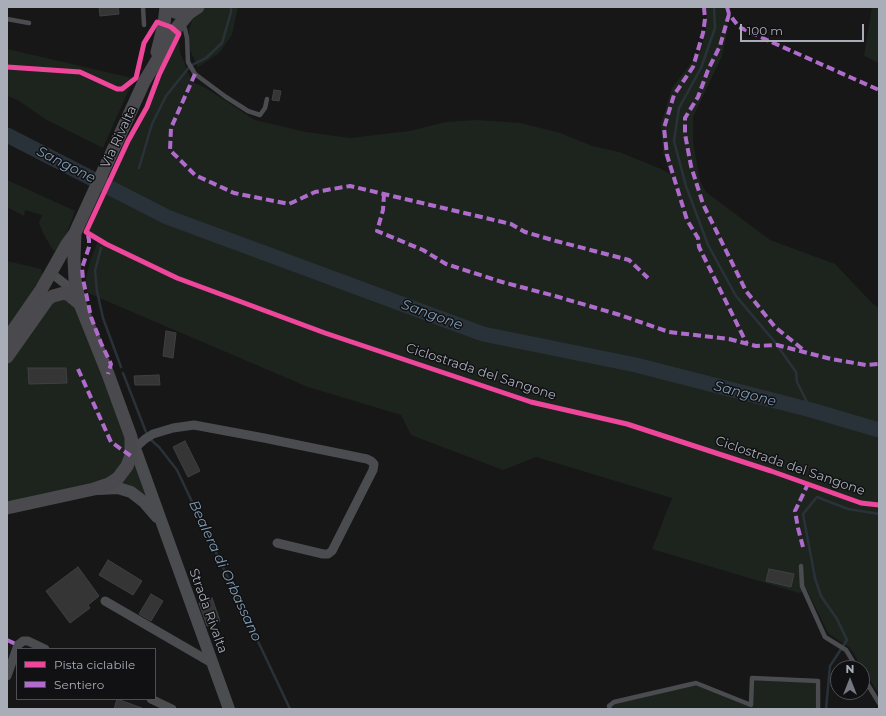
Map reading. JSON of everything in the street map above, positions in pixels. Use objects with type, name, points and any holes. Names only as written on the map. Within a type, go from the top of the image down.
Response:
[{"type":"main road","name":"Via Rivalta","points":[[153,64],[164,24],[166,7]]},
{"type":"main road","name":"Via Rivalta","points":[[169,7],[175,12],[182,14],[193,10]]},
{"type":"main road","name":"Via Rivalta","points":[[77,229],[153,64],[178,25],[193,10]]},
{"type":"main road","points":[[7,339],[41,290],[77,229]]},
{"type":"main road","points":[[7,508],[94,489],[109,484],[118,478],[127,466],[131,456],[133,442],[80,304],[75,280],[74,259],[77,229]]},
{"type":"main road","points":[[7,357],[48,299],[64,293],[80,304]]},
{"type":"street","points":[[51,273],[69,287],[80,304]]},
{"type":"street","points":[[133,442],[145,439],[153,434],[185,425],[194,425],[367,459],[374,464],[373,470],[332,551],[328,554],[323,554],[277,544]]},
{"type":"street","name":"Strada Rivalta","points":[[133,442],[230,709]]},
{"type":"street","name":"Strada Rivalta","points":[[94,489],[118,488],[131,492],[144,502],[162,522]]},
{"type":"street","points":[[105,601],[212,662]]},
{"type":"street","points":[[17,648],[23,641],[28,641],[43,648]]},
{"type":"street","points":[[7,676],[16,651]]},
{"type":"street","points":[[153,700],[172,709]]},
{"type":"lane","points":[[143,7],[144,24]]},
{"type":"lane","points":[[7,19],[29,23]]},
{"type":"lane","points":[[178,25],[185,29],[188,62],[195,74],[226,98],[248,112],[260,116],[265,108],[267,99]]},
{"type":"lane","points":[[801,566],[802,586],[825,637],[846,650],[852,660]]},
{"type":"lane","points":[[610,709],[609,706],[614,702],[696,683],[751,705],[752,678],[818,681],[818,709]]},
{"type":"lane","points":[[870,688],[879,702]]},
{"type":"shaded area","points":[[203,7],[238,7],[232,35],[219,53],[198,67],[189,48],[189,30],[193,17]]},
{"type":"shaded area","points":[[707,7],[725,7],[728,27],[722,56],[693,117],[693,142],[700,181],[706,192],[770,240],[835,264],[873,304],[879,308],[879,694],[870,680],[870,660],[858,660],[850,648],[828,633],[807,590],[799,593],[652,549],[672,498],[536,457],[503,470],[411,435],[401,415],[308,387],[87,292],[86,279],[90,261],[99,238],[88,231],[130,141],[148,108],[160,75],[179,40],[180,52],[192,82],[206,88],[255,120],[306,132],[350,138],[410,131],[446,122],[477,120],[520,123],[560,133],[592,146],[619,152],[670,174],[663,152],[661,124],[672,88],[701,50],[706,28]]},
{"type":"shaded area","points":[[872,7],[879,7],[879,63],[864,56]]},
{"type":"shaded area","points":[[7,49],[132,78],[131,85],[103,148],[45,119],[18,100],[7,96]]},
{"type":"shaded area","points":[[7,180],[75,211],[60,252],[53,250],[44,235],[39,223],[42,215],[25,210],[24,216],[7,207]]},
{"type":"shaded area","points":[[7,261],[41,269],[42,275],[37,289],[7,332]]},
{"type":"shaded area","points":[[63,299],[73,303],[127,437],[124,464],[107,480],[7,503],[7,366],[51,304],[55,301]]},
{"type":"shaded area","points":[[133,464],[136,464],[151,498],[146,498],[123,486],[121,481]]},
{"type":"shaded area","points":[[753,678],[815,681],[815,709],[618,709],[611,707],[614,702],[695,683],[751,706]]},
{"type":"building","points":[[99,7],[118,7],[119,14],[100,16]]},
{"type":"building","points":[[274,90],[281,91],[279,101],[272,100]]},
{"type":"building","points":[[166,331],[176,333],[173,358],[163,356]]},
{"type":"building","points":[[28,368],[66,368],[67,383],[29,384]]},
{"type":"building","points":[[159,375],[160,385],[135,385],[134,376]]},
{"type":"building","points":[[185,441],[200,471],[188,477],[173,447]]},
{"type":"building","points":[[108,560],[142,581],[133,595],[99,575]]},
{"type":"building","points":[[78,567],[99,596],[88,605],[90,608],[70,623],[46,591]]},
{"type":"building","points":[[769,569],[794,574],[791,587],[766,581]]},
{"type":"building","points":[[151,594],[163,601],[151,621],[139,614]]},
{"type":"building","points":[[212,598],[220,621],[207,626],[199,603]]},
{"type":"building","points":[[117,700],[142,708],[142,709],[114,709]]},
{"type":"waterway","name":"Bealera di Orbassano","points":[[139,168],[152,124],[166,96],[190,66],[206,58],[222,43],[231,12],[231,7]]},
{"type":"waterway","points":[[714,7],[715,28],[701,68],[679,108],[674,141],[686,186],[708,245],[736,296],[774,341],[796,372],[797,382],[811,410]]},
{"type":"waterway","name":"Sangone","points":[[7,135],[167,217],[483,334],[636,365],[811,410],[879,430]]},
{"type":"waterway","name":"Bealera di Orbassano","points":[[101,248],[95,271],[97,291],[103,318],[121,367]]},
{"type":"waterway","name":"Bealera di Orbassano","points":[[123,373],[146,432]]},
{"type":"waterway","name":"Bealera di Orbassano","points":[[150,439],[159,447],[177,470],[290,709]]},
{"type":"waterway","points":[[826,709],[830,666],[847,640],[837,619],[821,596],[815,578],[803,514],[817,497],[848,509],[879,514]]},
{"type":"marked path","points":[[704,7],[705,19],[703,33],[693,67],[674,95],[664,128],[667,155],[687,220],[698,238],[699,247],[747,344]]},
{"type":"marked path","points":[[727,7],[729,14],[739,27],[879,90]]},
{"type":"marked path","points":[[729,14],[720,46],[708,70],[698,97],[685,118],[685,134],[691,166],[703,204],[746,291],[775,327],[804,352]]},
{"type":"marked path","points":[[195,74],[171,128],[170,150],[195,175],[234,193],[289,204],[315,192],[350,186],[511,224],[525,232],[629,260],[648,278]]},
{"type":"marked path","points":[[384,194],[383,210],[377,231],[423,250],[446,264],[502,282],[620,315],[669,332],[729,339],[756,346],[777,345],[831,359],[866,365],[879,364]]},
{"type":"marked path","points":[[88,235],[89,247],[82,268],[83,279],[91,317],[111,364],[108,374]]},
{"type":"marked path","points":[[78,369],[111,442],[131,456]]},
{"type":"marked path","points":[[803,547],[795,511],[808,484]]},
{"type":"marked path","points":[[7,640],[18,645]]},
{"type":"cycle path","name":"Ciclostrada del Sangone","points":[[7,67],[80,72],[117,89],[122,89],[136,78],[144,43],[157,22],[171,27],[179,34],[159,75],[147,107],[128,141],[86,232],[106,244],[177,278],[325,333],[531,402],[627,424],[771,471],[861,503],[879,505]]}]
